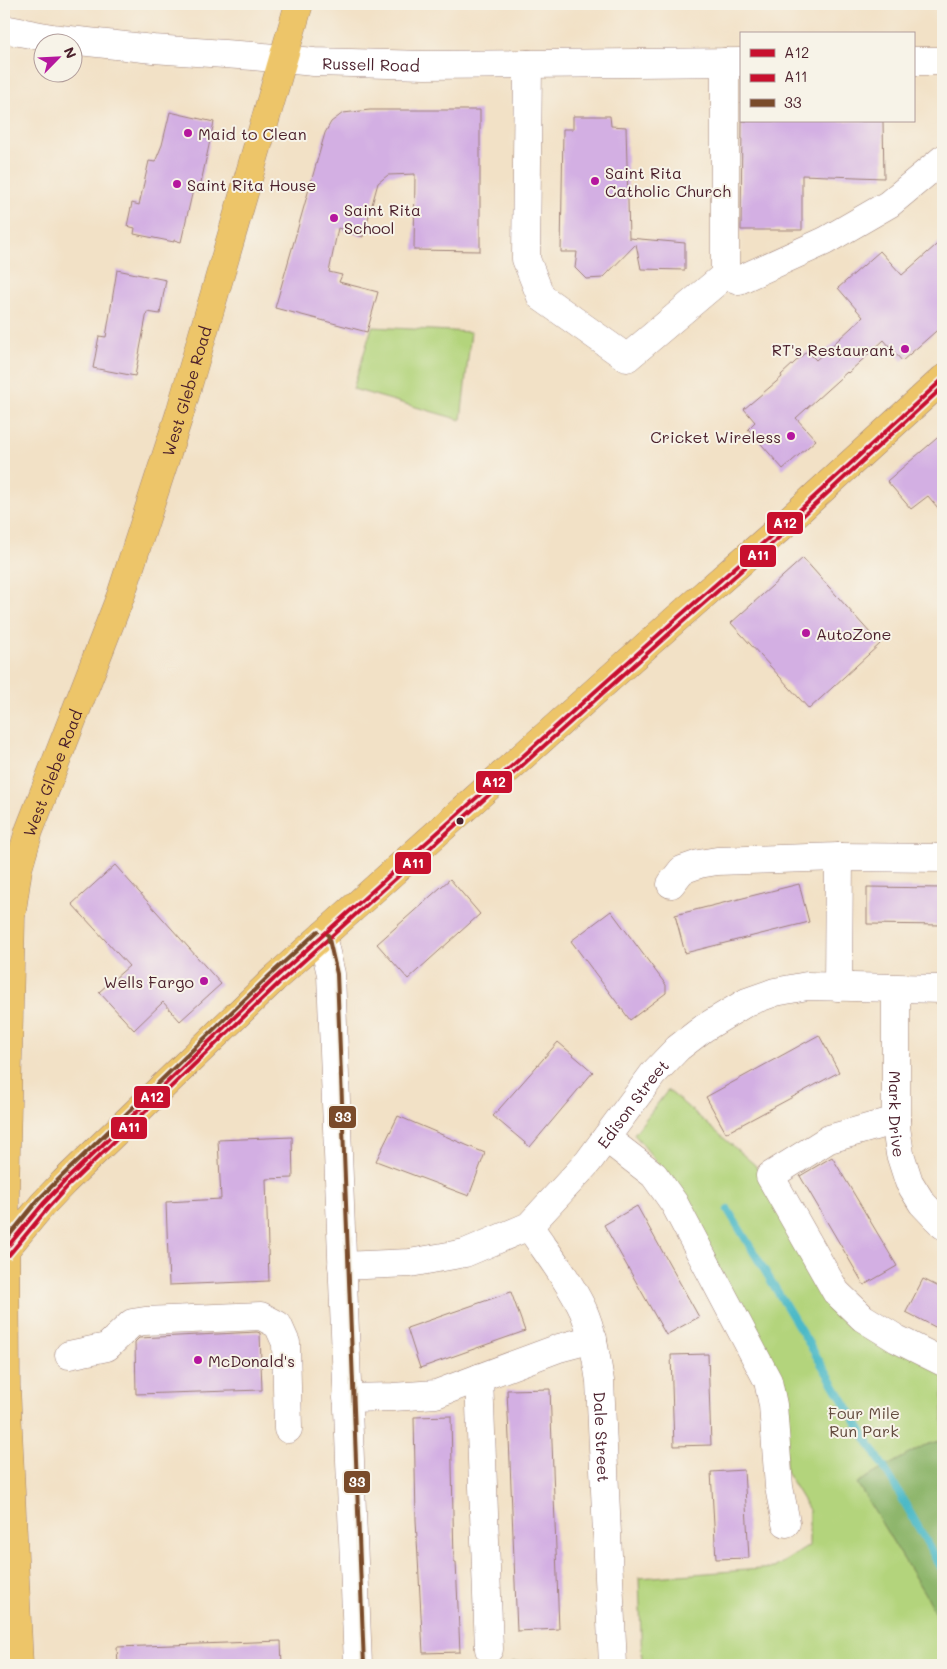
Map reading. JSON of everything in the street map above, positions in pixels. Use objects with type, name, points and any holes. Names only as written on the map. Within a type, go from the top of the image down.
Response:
[{"type":"main road","name":"West Glebe Road","points":[[19,1665],[6,1454],[4,1250],[11,918],[20,861],[29,831],[124,586],[179,416],[299,4]]},
{"type":"main road","points":[[4,1250],[64,1182],[274,979],[675,620],[780,529],[943,379]]},
{"type":"street","name":"Russell Road","points":[[4,29],[51,38],[153,49],[314,62],[407,64],[733,62]]},
{"type":"street","points":[[914,61],[943,61]]},
{"type":"street","points":[[528,64],[526,259],[541,297],[627,358],[725,275],[733,62]]},
{"type":"street","points":[[725,275],[739,280],[825,242],[889,204],[943,159]]},
{"type":"street","points":[[838,987],[840,858]]},
{"type":"street","points":[[671,884],[682,870],[717,861],[943,858]]},
{"type":"street","points":[[322,936],[331,974],[358,1665]]},
{"type":"street","name":"Edison Street","points":[[342,1266],[410,1263],[465,1253],[529,1226],[588,1162],[653,1074],[678,1048],[704,1028],[747,1002],[776,992],[807,986],[943,989]]},
{"type":"street","name":"Mark Drive","points":[[896,989],[896,1120],[900,1154],[909,1182],[922,1203],[943,1225]]},
{"type":"street","points":[[896,1120],[829,1139],[770,1176],[836,1292],[863,1318],[897,1339],[943,1362]]},
{"type":"street","points":[[606,1138],[654,1176],[674,1204],[768,1381],[773,1405],[779,1487],[786,1523]]},
{"type":"street","name":"Dale Street","points":[[529,1226],[566,1281],[582,1310],[593,1339],[600,1381],[613,1665]]},
{"type":"street","points":[[69,1354],[107,1347],[132,1324],[145,1321],[261,1316],[278,1325],[286,1343],[288,1429]]},
{"type":"street","points":[[347,1398],[436,1394],[559,1348],[593,1339]]},
{"type":"street","points":[[479,1378],[489,1649]]},
{"type":"green space","points":[[372,327],[471,332],[461,420],[353,389]]},
{"type":"green space","name":"Four Mile Run Park","points":[[668,1090],[755,1165],[830,1299],[943,1369],[943,1665],[642,1665],[639,1578],[774,1568],[809,1546],[809,1510],[786,1472],[785,1402],[669,1177],[634,1134]]},
{"type":"green space","points":[[943,1440],[943,1629],[925,1594],[857,1483],[923,1446]]},
{"type":"green space","points":[[589,1657],[590,1665],[512,1665],[512,1662]]},
{"type":"building","name":"Saint Rita School","points":[[370,110],[480,110],[480,251],[414,250],[415,174],[388,175],[378,183],[363,237],[338,228],[329,272],[342,275],[339,282],[378,292],[367,332],[275,308],[325,133],[331,122],[343,113]]},
{"type":"building","points":[[170,112],[214,122],[199,192],[193,190],[181,242],[134,234],[135,228],[127,226],[132,203],[139,205],[149,161],[155,162],[162,145]]},
{"type":"building","name":"Saint Rita Catholic Church","points":[[573,116],[610,116],[611,126],[626,127],[629,238],[685,243],[685,270],[641,269],[636,244],[603,278],[586,279],[575,268],[577,252],[561,252],[563,129],[573,129]]},
{"type":"building","points":[[742,122],[883,122],[884,178],[802,175],[802,230],[741,230]]},
{"type":"building","points":[[943,239],[943,325],[902,361],[884,340],[847,372],[796,418],[816,440],[783,469],[748,429],[755,422],[744,409],[782,377],[781,375],[807,351],[816,360],[863,317],[838,288],[880,251],[902,275]]},
{"type":"building","points":[[117,270],[166,280],[160,314],[147,312],[135,376],[93,368],[99,336],[106,337]]},
{"type":"building","points":[[943,433],[943,514],[928,496],[911,509],[887,481]]},
{"type":"building","name":"AutoZone","points":[[803,558],[880,644],[809,709],[731,623]]},
{"type":"building","points":[[115,865],[221,984],[180,1021],[163,1002],[134,1030],[99,992],[129,966],[72,904]]},
{"type":"building","points":[[450,879],[480,914],[408,979],[377,944]]},
{"type":"building","points":[[799,884],[809,922],[685,953],[675,915]]},
{"type":"building","points":[[867,887],[943,888],[943,925],[867,924]]},
{"type":"building","points":[[611,911],[666,985],[666,993],[630,1020],[571,941]]},
{"type":"building","points":[[819,1035],[839,1072],[726,1133],[706,1097]]},
{"type":"building","points":[[558,1042],[593,1072],[530,1147],[493,1116]]},
{"type":"building","points":[[398,1116],[485,1153],[469,1196],[376,1161]]},
{"type":"building","points":[[292,1137],[293,1178],[266,1179],[269,1281],[169,1285],[166,1202],[221,1199],[218,1140]]},
{"type":"building","points":[[832,1157],[897,1266],[864,1285],[800,1176]]},
{"type":"building","points":[[637,1206],[699,1317],[666,1335],[604,1225]]},
{"type":"building","points":[[923,1279],[943,1289],[943,1331],[906,1312]]},
{"type":"building","points":[[511,1292],[525,1331],[420,1368],[407,1328]]},
{"type":"building","name":"McDonald's","points":[[260,1333],[262,1390],[136,1394],[135,1342],[139,1338]]},
{"type":"building","points":[[708,1354],[711,1445],[674,1446],[671,1355]]},
{"type":"building","points":[[550,1389],[559,1629],[517,1631],[507,1390]]},
{"type":"building","points":[[451,1416],[454,1562],[456,1562],[460,1652],[423,1653],[416,1520],[414,1417]]},
{"type":"building","points":[[744,1470],[749,1558],[716,1559],[711,1472]]},
{"type":"building","points":[[281,1641],[282,1665],[118,1665],[117,1647]]},
{"type":"waterway","points":[[728,1210],[894,1484],[943,1571]]},
{"type":"transit line","name":"A12","points":[[4,1251],[64,1182],[274,979],[779,529],[943,379]]},
{"type":"transit line","name":"A11","points":[[9,1255],[68,1186],[278,984],[783,534],[943,387]]},
{"type":"transit line","name":"33","points":[[4,1242],[38,1200],[60,1178],[318,931]]},
{"type":"transit line","name":"33","points":[[328,935],[337,974],[364,1665]]},
{"type":"place","name":"Maid to Clean","points":[[188,133]]},
{"type":"place","name":"Saint Rita Catholic Church","points":[[595,181]]},
{"type":"place","name":"Saint Rita House","points":[[177,184]]},
{"type":"place","name":"Saint Rita School","points":[[334,218]]},
{"type":"place","name":"RT's Restaurant","points":[[905,349]]},
{"type":"place","name":"Cricket Wireless","points":[[791,436]]},
{"type":"place","name":"AutoZone","points":[[806,633]]},
{"type":"place","name":"Wells Fargo","points":[[204,981]]},
{"type":"place","name":"McDonald's","points":[[198,1360]]}]
